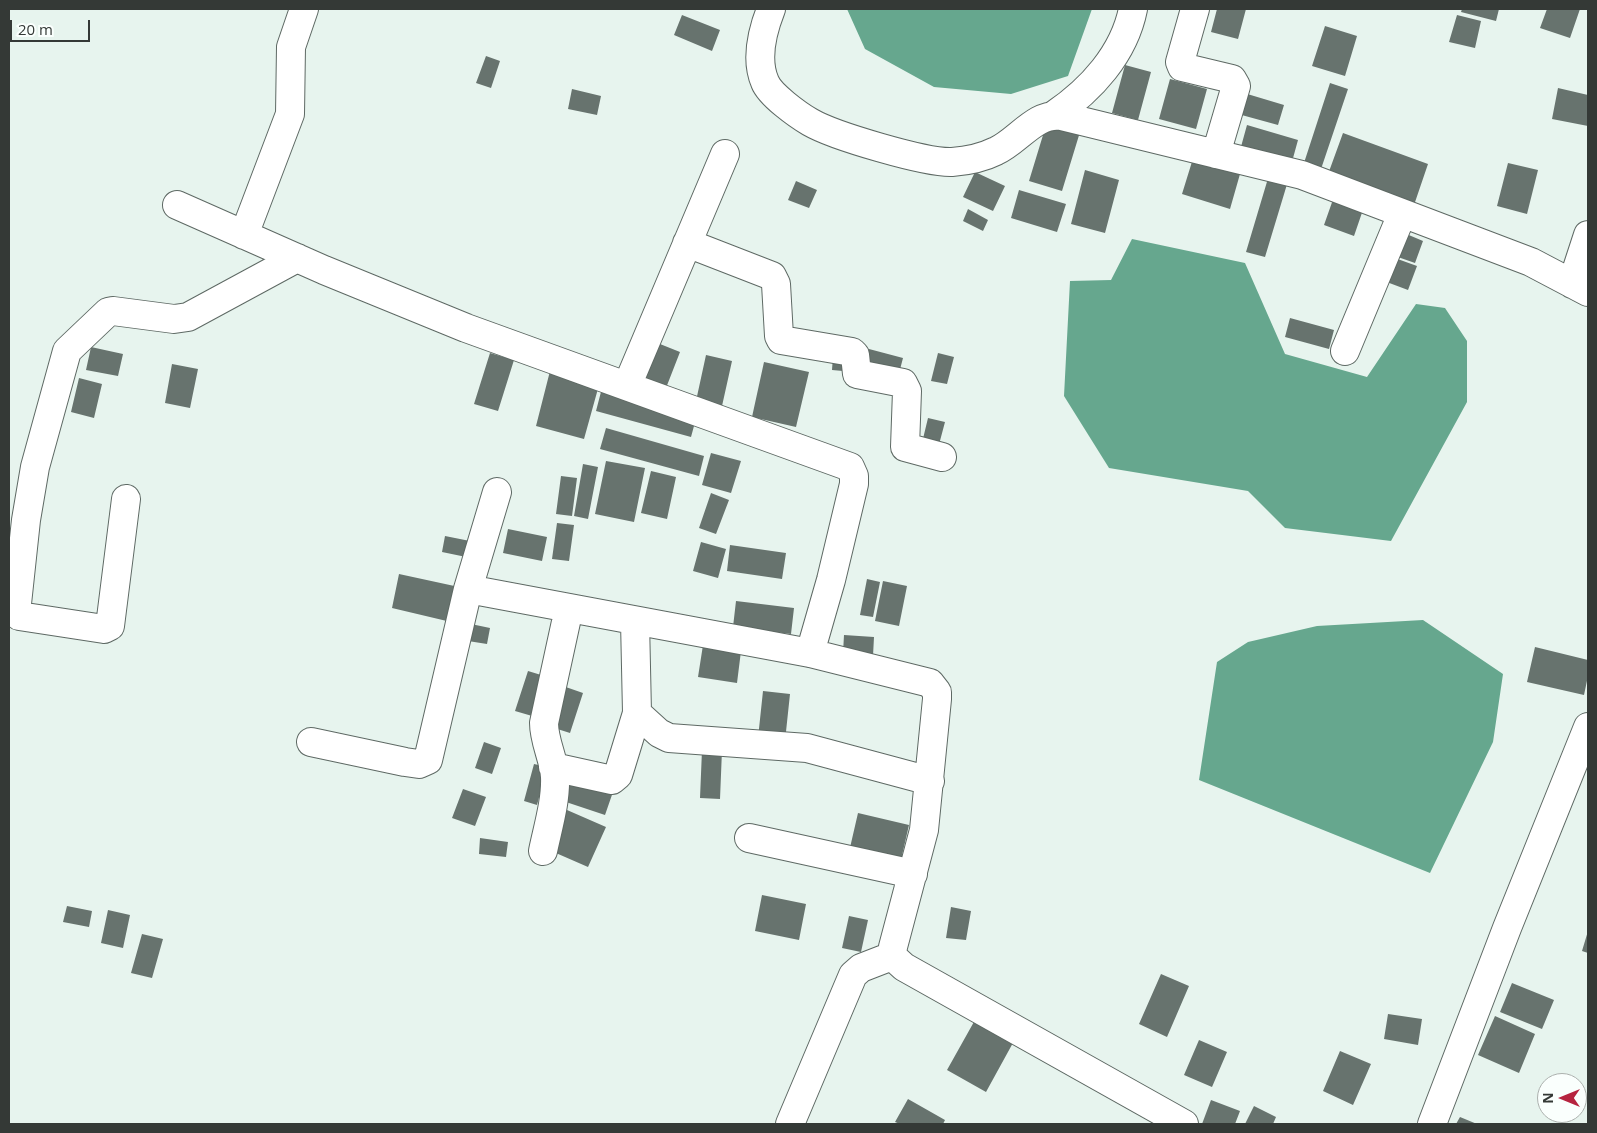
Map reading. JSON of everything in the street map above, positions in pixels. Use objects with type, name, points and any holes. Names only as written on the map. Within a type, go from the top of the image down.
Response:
[{"type":"street","points":[[244,235],[290,114],[291,47],[304,9]]},
{"type":"street","points":[[767,10],[762,36],[760,65],[766,85],[782,102],[810,122],[858,140],[940,162],[954,162],[997,151],[1038,121],[1054,115],[1078,99],[1098,77],[1122,41],[1134,9]]},
{"type":"street","points":[[1196,9],[1180,62],[1182,66],[1232,79],[1236,86],[1216,154]]},
{"type":"street","points":[[1054,115],[1302,175],[1531,262],[1580,288],[1588,235]]},
{"type":"street","points":[[627,386],[725,154]]},
{"type":"street","points":[[177,205],[297,258],[493,339],[847,465],[852,470],[854,484],[831,580],[810,653]]},
{"type":"street","points":[[1345,351],[1402,214]]},
{"type":"street","points":[[688,243],[772,276],[776,284],[779,336],[781,340],[852,352],[855,355],[857,374],[902,384],[907,391],[905,447],[942,456]]},
{"type":"street","points":[[126,499],[110,626],[104,629],[19,616],[16,612],[18,517],[64,360],[73,345],[108,312],[119,311],[174,319],[188,316],[297,258]]},
{"type":"street","points":[[311,742],[405,762],[419,764],[428,760],[468,589],[497,492]]},
{"type":"street","points":[[468,589],[810,653],[930,683],[934,686],[938,699],[924,830],[892,956]]},
{"type":"street","points":[[543,851],[555,793],[553,767],[544,723],[569,608]]},
{"type":"street","points":[[553,767],[612,780],[616,778],[636,713],[635,621]]},
{"type":"street","points":[[636,713],[659,733],[669,738],[807,748],[930,781]]},
{"type":"street","points":[[1432,1124],[1507,928],[1583,754],[1588,727]]},
{"type":"street","points":[[749,838],[913,874]]},
{"type":"street","points":[[790,1124],[852,974],[861,968],[892,956]]},
{"type":"street","points":[[892,956],[904,967],[1184,1124]]},
{"type":"shaded area","points":[[847,9],[1092,9],[1068,76],[1011,94],[934,87],[865,49]]},
{"type":"shaded area","points":[[1132,239],[1245,263],[1285,354],[1367,377],[1416,304],[1445,308],[1467,341],[1467,402],[1391,541],[1285,528],[1248,491],[1109,468],[1064,396],[1070,281],[1111,280]]},
{"type":"shaded area","points":[[1423,620],[1503,674],[1493,742],[1430,873],[1199,780],[1217,662],[1248,642],[1317,626]]},
{"type":"building","points":[[1217,9],[1246,9],[1238,39],[1211,32]]},
{"type":"building","points":[[1462,9],[1499,9],[1496,21],[1461,12]]},
{"type":"building","points":[[1547,9],[1580,9],[1570,38],[1540,28]]},
{"type":"building","points":[[682,15],[720,30],[712,51],[674,35]]},
{"type":"building","points":[[1457,15],[1481,21],[1475,48],[1449,42]]},
{"type":"building","points":[[1325,26],[1357,36],[1345,76],[1312,66]]},
{"type":"building","points":[[486,56],[500,61],[491,88],[476,83]]},
{"type":"building","points":[[1125,65],[1151,72],[1138,120],[1112,113]]},
{"type":"building","points":[[1170,79],[1207,89],[1196,129],[1159,119]]},
{"type":"building","points":[[1330,83],[1348,89],[1320,172],[1303,166]]},
{"type":"building","points":[[1558,88],[1588,95],[1588,126],[1552,119]]},
{"type":"building","points":[[572,89],[601,96],[597,115],[568,109]]},
{"type":"building","points":[[1244,93],[1284,105],[1278,125],[1238,114]]},
{"type":"building","points":[[1047,122],[1080,132],[1062,191],[1029,181]]},
{"type":"building","points":[[1247,125],[1298,140],[1290,169],[1239,154]]},
{"type":"building","points":[[1343,133],[1428,164],[1413,208],[1327,177]]},
{"type":"building","points":[[1195,152],[1242,167],[1230,209],[1182,194]]},
{"type":"building","points":[[1508,163],[1538,170],[1527,214],[1497,206]]},
{"type":"building","points":[[1085,170],[1119,180],[1105,233],[1071,224]]},
{"type":"building","points":[[975,172],[1005,186],[993,211],[963,197]]},
{"type":"building","points":[[1269,175],[1288,181],[1265,257],[1246,252]]},
{"type":"building","points":[[796,181],[817,190],[809,208],[788,200]]},
{"type":"building","points":[[1019,190],[1066,204],[1057,232],[1011,218]]},
{"type":"building","points":[[1336,191],[1366,201],[1354,236],[1324,225]]},
{"type":"building","points":[[968,209],[988,220],[983,231],[963,221]]},
{"type":"building","points":[[1404,233],[1423,241],[1415,263],[1395,256]]},
{"type":"building","points":[[1392,257],[1417,266],[1408,290],[1384,281]]},
{"type":"building","points":[[1290,318],[1334,330],[1329,349],[1285,337]]},
{"type":"building","points":[[655,342],[680,352],[666,388],[641,378]]},
{"type":"building","points":[[91,347],[123,354],[118,376],[86,370]]},
{"type":"building","points":[[869,349],[903,358],[897,381],[863,372]]},
{"type":"building","points":[[490,353],[514,360],[498,411],[474,404]]},
{"type":"building","points":[[938,353],[954,357],[947,384],[931,381]]},
{"type":"building","points":[[706,355],[732,361],[722,406],[696,401]]},
{"type":"building","points":[[833,356],[854,372],[832,370]]},
{"type":"building","points":[[764,362],[809,372],[796,427],[752,417]]},
{"type":"building","points":[[172,364],[198,369],[190,408],[165,403]]},
{"type":"building","points":[[550,371],[599,385],[584,439],[536,426]]},
{"type":"building","points":[[79,378],[102,384],[94,418],[71,412]]},
{"type":"building","points":[[602,388],[697,415],[691,437],[596,411]]},
{"type":"building","points":[[928,418],[945,422],[937,452],[921,447]]},
{"type":"building","points":[[606,428],[704,456],[699,476],[600,449]]},
{"type":"building","points":[[711,453],[741,461],[731,493],[702,485]]},
{"type":"building","points":[[606,461],[645,468],[634,522],[595,514]]},
{"type":"building","points":[[583,464],[598,467],[588,519],[574,516]]},
{"type":"building","points":[[651,471],[676,477],[667,519],[641,513]]},
{"type":"building","points":[[561,476],[577,478],[572,516],[556,514]]},
{"type":"building","points":[[711,493],[729,500],[716,534],[699,528]]},
{"type":"building","points":[[557,523],[574,525],[569,561],[552,559]]},
{"type":"building","points":[[508,529],[547,537],[542,561],[503,553]]},
{"type":"building","points":[[445,536],[475,542],[471,558],[442,552]]},
{"type":"building","points":[[701,542],[726,549],[718,578],[693,571]]},
{"type":"building","points":[[730,545],[786,553],[782,579],[727,571]]},
{"type":"building","points":[[399,574],[459,587],[451,622],[392,608]]},
{"type":"building","points":[[867,579],[880,582],[873,617],[860,615]]},
{"type":"building","points":[[883,581],[907,586],[899,626],[875,621]]},
{"type":"building","points":[[736,601],[794,608],[791,634],[733,627]]},
{"type":"building","points":[[471,624],[490,628],[487,644],[468,641]]},
{"type":"building","points":[[844,635],[874,637],[873,656],[843,653]]},
{"type":"building","points":[[703,645],[741,651],[737,683],[698,677]]},
{"type":"building","points":[[1535,647],[1588,660],[1588,676],[1584,695],[1527,682]]},
{"type":"building","points":[[528,671],[551,678],[539,718],[515,711]]},
{"type":"building","points":[[560,685],[583,693],[570,733],[548,726]]},
{"type":"building","points":[[763,691],[790,694],[785,741],[758,738]]},
{"type":"building","points":[[484,742],[501,748],[492,774],[475,768]]},
{"type":"building","points":[[702,750],[722,750],[720,799],[700,798]]},
{"type":"building","points":[[534,764],[547,767],[537,805],[524,801]]},
{"type":"building","points":[[570,773],[614,789],[605,815],[560,800]]},
{"type":"building","points":[[463,789],[486,797],[475,826],[452,818]]},
{"type":"building","points":[[567,810],[606,827],[588,867],[549,850]]},
{"type":"building","points":[[858,813],[909,825],[900,864],[849,852]]},
{"type":"building","points":[[480,838],[508,842],[506,857],[479,854]]},
{"type":"building","points":[[762,895],[806,904],[799,940],[755,931]]},
{"type":"building","points":[[67,906],[92,911],[89,927],[63,922]]},
{"type":"building","points":[[951,907],[971,911],[966,940],[946,938]]},
{"type":"building","points":[[108,910],[130,915],[123,948],[101,943]]},
{"type":"building","points":[[849,916],[868,920],[861,952],[842,948]]},
{"type":"building","points":[[1588,931],[1588,953],[1582,951]]},
{"type":"building","points":[[142,934],[163,939],[152,978],[131,973]]},
{"type":"building","points":[[1161,974],[1189,986],[1167,1037],[1139,1024]]},
{"type":"building","points":[[1512,983],[1554,1000],[1542,1029],[1500,1012]]},
{"type":"building","points":[[1388,1014],[1422,1019],[1418,1045],[1384,1039]]},
{"type":"building","points":[[1495,1016],[1535,1034],[1519,1073],[1478,1055]]},
{"type":"building","points":[[975,1020],[1014,1041],[986,1092],[947,1070]]},
{"type":"building","points":[[1199,1040],[1227,1052],[1212,1087],[1184,1075]]},
{"type":"building","points":[[1340,1051],[1371,1064],[1353,1105],[1323,1091]]},
{"type":"building","points":[[908,1099],[945,1120],[943,1124],[900,1124],[895,1122]]},
{"type":"building","points":[[1211,1100],[1240,1111],[1235,1124],[1202,1124]]},
{"type":"building","points":[[1254,1106],[1276,1117],[1273,1124],[1245,1124]]},
{"type":"building","points":[[1460,1117],[1477,1124],[1456,1124]]}]
